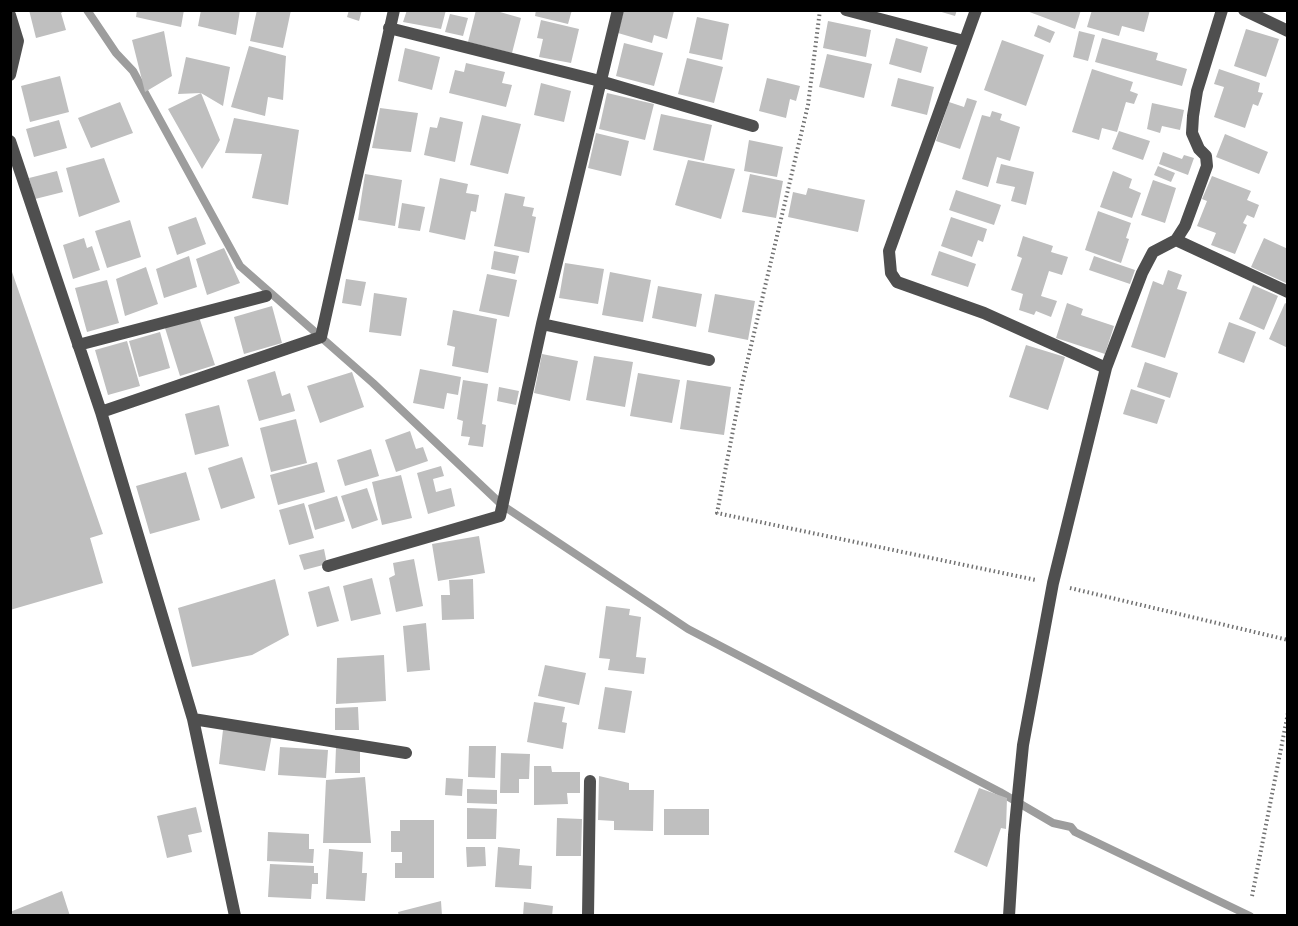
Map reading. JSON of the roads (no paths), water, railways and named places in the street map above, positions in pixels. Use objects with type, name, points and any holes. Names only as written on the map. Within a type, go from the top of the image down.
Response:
[{"type":"street","points":[[100,412],[321,337],[394,10]]},
{"type":"street","points":[[328,567],[500,516],[542,324],[618,10]]},
{"type":"street","points":[[846,10],[964,41]]},
{"type":"street","points":[[976,10],[889,251],[891,273],[897,282],[984,313],[1106,368]]},
{"type":"street","points":[[1009,915],[1023,745],[1053,584],[1106,368],[1142,273],[1153,252],[1176,240],[1185,226],[1207,166],[1206,156],[1199,149],[1192,134],[1193,116],[1197,92],[1222,10]]},
{"type":"street","points":[[1244,10],[1287,31]]},
{"type":"street","points":[[10,15],[18,41],[10,75]]},
{"type":"street","points":[[389,28],[600,81],[753,126]]},
{"type":"street","points":[[10,141],[100,412],[193,719],[235,915]]},
{"type":"street","points":[[1176,240],[1287,292]]},
{"type":"street","points":[[78,345],[267,296]]},
{"type":"street","points":[[542,324],[709,360]]},
{"type":"street","points":[[193,719],[406,753]]},
{"type":"street","points":[[588,915],[590,781]]},
{"type":"waterway","points":[[87,10],[116,53],[133,71],[240,266],[373,383],[502,505],[688,629],[1000,792],[1053,823],[1071,827],[1075,832],[1250,916]]}]
